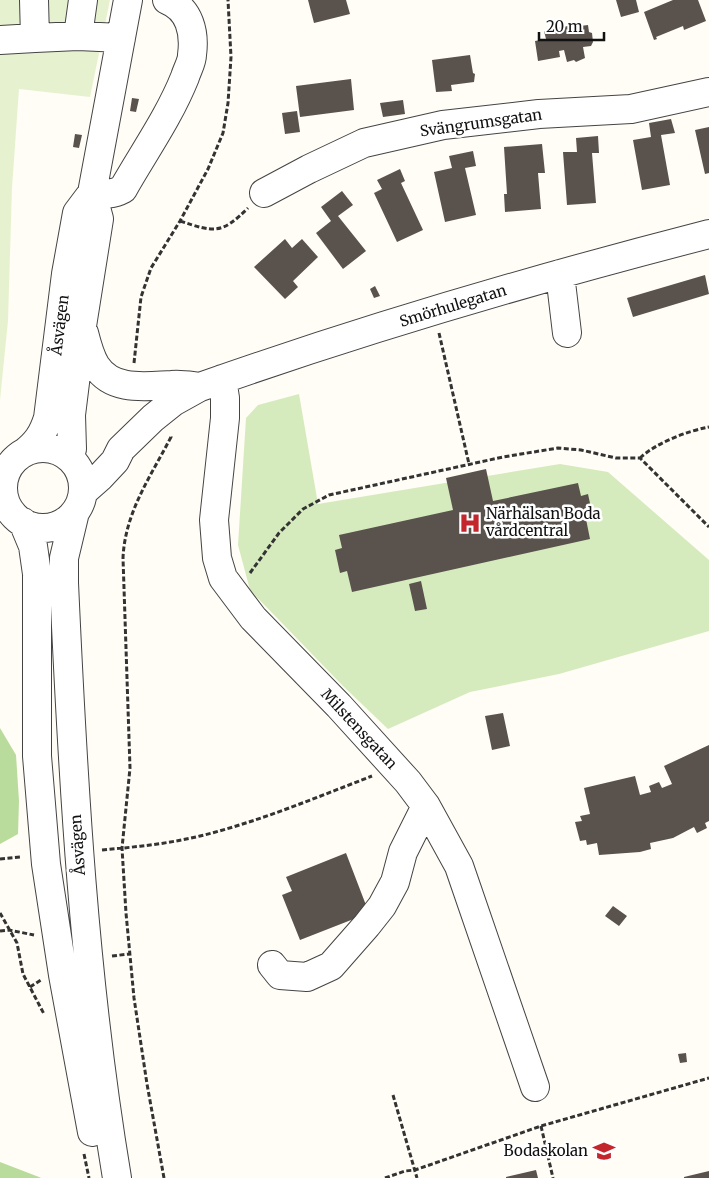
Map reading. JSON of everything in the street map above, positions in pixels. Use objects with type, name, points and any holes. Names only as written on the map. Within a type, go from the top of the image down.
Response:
[{"type":"street","points":[[34,0],[35,38]]},
{"type":"street","points":[[78,36],[84,0]]},
{"type":"street","name":"Åsvägen","points":[[70,458],[72,448],[71,415],[82,326],[99,219],[92,193],[128,0]]},
{"type":"street","points":[[92,193],[108,194],[123,189],[167,115],[181,86],[192,56],[190,22],[184,10],[167,0]]},
{"type":"street","points":[[0,40],[78,36],[121,38]]},
{"type":"street","name":"Svängrumsgatan","points":[[264,193],[364,143],[443,125],[539,114],[631,109],[709,92]]},
{"type":"street","name":"Åsvägen","points":[[11,465],[35,445],[43,433],[48,418],[66,274],[77,213],[92,193]]},
{"type":"street","name":"Smörhulegatan","points":[[79,502],[115,461],[120,449],[153,418],[173,402],[211,383],[404,320],[560,274],[709,234]]},
{"type":"street","points":[[560,274],[567,333]]},
{"type":"street","name":"Smörhulegatan","points":[[82,326],[88,350],[95,366],[111,381],[134,387],[211,383]]},
{"type":"street","name":"Milstensgatan","points":[[211,383],[225,398],[225,418],[214,520],[217,558],[223,578],[253,618],[339,706],[408,782],[426,806],[459,866],[535,1088]]},
{"type":"street","points":[[11,513],[36,527],[54,526],[66,520],[79,502],[80,472],[70,458],[50,448],[36,448],[11,465],[5,479],[4,491],[11,513],[33,546],[37,574],[37,756],[46,864],[67,1000],[101,1178]]},
{"type":"street","points":[[70,458],[120,449]]},
{"type":"street","name":"Åsvägen","points":[[79,502],[64,558],[64,583],[79,863],[92,992],[117,1178]]},
{"type":"street","points":[[272,965],[280,975],[307,977],[331,966],[367,925],[391,890],[403,852],[426,806]]},
{"type":"path","points":[[134,387],[136,334],[141,297],[151,268],[180,221],[208,169],[223,133],[228,103],[231,57],[228,0]]},
{"type":"path","points":[[180,221],[204,229],[220,229],[237,219],[264,193]]},
{"type":"path","points":[[439,330],[469,464]]},
{"type":"path","points":[[153,418],[171,437],[130,517],[124,540],[130,768],[122,848],[129,954],[144,1065],[164,1178]]},
{"type":"path","points":[[233,593],[256,566],[279,533],[304,509],[328,495],[469,464],[558,448],[580,450],[616,458],[640,458],[650,449],[709,427]]},
{"type":"path","points":[[640,458],[709,527]]},
{"type":"path","points":[[97,850],[155,845],[238,826],[380,773],[391,764]]},
{"type":"path","points":[[0,859],[26,856]]},
{"type":"path","points":[[0,932],[9,930],[39,936]]},
{"type":"path","points":[[104,957],[129,954]]},
{"type":"path","points":[[30,987],[41,980]]},
{"type":"path","points":[[385,1178],[405,1171],[415,1170],[542,1126],[709,1078]]},
{"type":"path","points":[[392,1095],[417,1178]]},
{"type":"path","points":[[542,1126],[553,1178]]},
{"type":"green space","points":[[0,0],[110,0],[90,97],[19,89],[12,188],[8,321],[0,400]]},
{"type":"green space","points":[[299,394],[318,504],[560,464],[608,472],[709,560],[709,631],[559,674],[470,692],[388,729],[343,686],[250,590],[238,545],[246,418],[258,405]]},
{"type":"green space","points":[[0,728],[16,755],[19,801],[18,834],[0,844]]},
{"type":"green space","points":[[0,1162],[39,1177],[41,1178],[0,1178]]},
{"type":"building","points":[[308,0],[346,0],[350,14],[314,23]]},
{"type":"building","points":[[616,0],[636,0],[639,12],[621,17]]},
{"type":"building","points":[[673,0],[698,0],[706,21],[684,30],[683,26],[656,37],[657,39],[654,40],[644,12]]},
{"type":"building","points":[[577,23],[580,26],[588,25],[589,32],[592,33],[593,42],[591,46],[583,47],[585,58],[576,62],[574,60],[567,62],[564,50],[559,51],[560,57],[538,61],[535,41],[546,39],[544,31]]},
{"type":"building","points":[[470,55],[473,73],[475,74],[474,82],[451,85],[452,91],[436,92],[432,60]]},
{"type":"building","points":[[351,79],[354,110],[300,117],[296,86]]},
{"type":"building","points":[[132,98],[139,99],[136,112],[130,111]]},
{"type":"building","points":[[403,100],[405,114],[383,117],[380,103]]},
{"type":"building","points":[[297,111],[300,132],[285,134],[282,113]]},
{"type":"building","points":[[671,119],[675,133],[661,135],[670,185],[642,190],[633,140],[651,137],[649,123]]},
{"type":"building","points":[[709,127],[709,173],[705,174],[695,130]]},
{"type":"building","points":[[75,134],[82,135],[79,148],[73,147]]},
{"type":"building","points":[[598,136],[599,153],[592,153],[596,203],[567,205],[563,152],[577,152],[576,138]]},
{"type":"building","points":[[542,144],[545,173],[538,173],[541,209],[505,212],[504,194],[507,194],[504,147]]},
{"type":"building","points":[[473,151],[476,166],[465,168],[476,215],[445,222],[434,172],[452,168],[449,156]]},
{"type":"building","points":[[400,169],[405,181],[401,183],[423,230],[397,242],[374,193],[382,189],[377,180]]},
{"type":"building","points":[[342,191],[353,205],[338,216],[366,251],[343,269],[316,233],[331,221],[321,207]]},
{"type":"building","points":[[285,239],[292,248],[302,239],[318,257],[293,281],[298,287],[285,299],[254,267]]},
{"type":"building","points":[[705,275],[709,294],[633,317],[627,298]]},
{"type":"building","points":[[375,286],[380,296],[374,298],[370,289]]},
{"type":"building","points":[[486,469],[493,501],[578,483],[581,496],[588,494],[593,517],[586,519],[590,539],[352,592],[347,571],[340,573],[335,550],[342,548],[339,535],[453,510],[446,478]]},
{"type":"building","points":[[421,581],[427,609],[415,611],[409,584]]},
{"type":"building","points":[[503,713],[510,746],[492,750],[485,716]]},
{"type":"building","points":[[709,745],[709,821],[705,823],[707,828],[697,833],[694,827],[673,838],[650,843],[651,849],[640,852],[599,855],[597,843],[587,845],[586,840],[580,841],[575,822],[582,821],[580,816],[590,814],[584,788],[635,776],[640,795],[651,792],[649,786],[659,782],[662,788],[672,784],[664,766]]},
{"type":"building","points":[[346,853],[369,913],[300,940],[282,895],[292,891],[286,877]]},
{"type":"building","points":[[613,906],[627,916],[619,926],[605,916]]},
{"type":"building","points":[[686,1053],[687,1062],[680,1063],[678,1054]]},
{"type":"building","points":[[536,1170],[538,1178],[506,1178],[506,1177]]},
{"type":"building","points":[[709,1171],[709,1178],[684,1178],[684,1177]]},
{"type":"place","name":"Närhälsan Boda vårdcentral","points":[[470,523]]},
{"type":"place","name":"Bodaskolan","points":[[604,1151]]}]
